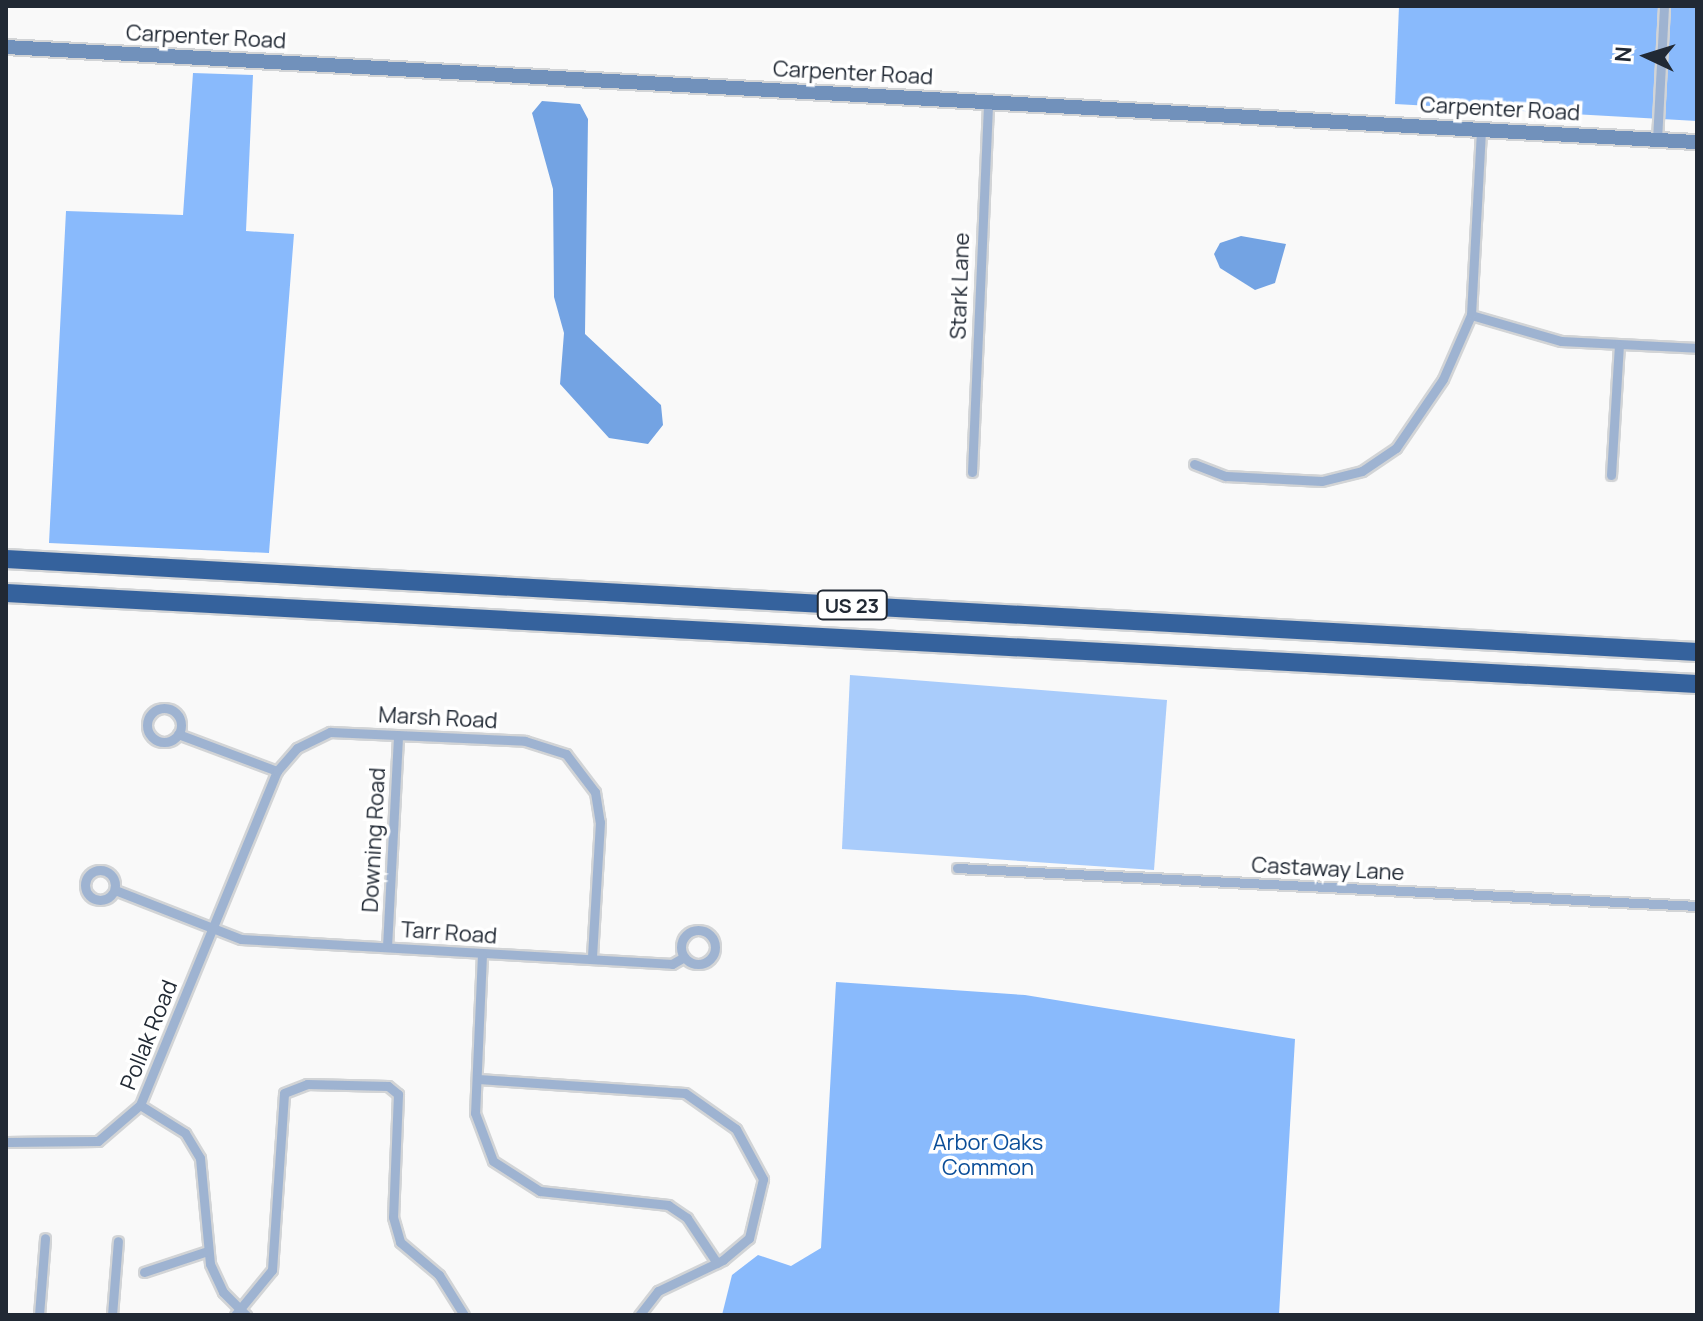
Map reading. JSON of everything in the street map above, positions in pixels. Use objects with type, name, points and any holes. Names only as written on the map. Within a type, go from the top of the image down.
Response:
[{"type":"highway","name":"US 23","points":[[6,559],[1697,652]]},
{"type":"highway","name":"US 23","points":[[6,593],[1697,684]]},
{"type":"main road","name":"Carpenter Road","points":[[6,47],[1697,142]]},
{"type":"street","points":[[1657,140],[1664,6]]},
{"type":"street","name":"Stark Lane","points":[[972,472],[988,102]]},
{"type":"street","points":[[1194,464],[1263,478],[1322,481],[1362,471],[1418,422],[1471,315],[1481,130]]},
{"type":"street","points":[[1471,315],[1561,341],[1697,348]]},
{"type":"street","points":[[1611,475],[1619,345]]},
{"type":"street","name":"Marsh Road","points":[[211,929],[277,771],[297,748],[330,732],[535,742],[566,754],[582,770],[600,822],[592,958]]},
{"type":"street","points":[[178,734],[277,771]]},
{"type":"street","name":"Downing Road","points":[[387,947],[398,735]]},
{"type":"street","name":"Castaway Lane","points":[[957,868],[1697,906]]},
{"type":"street","name":"Tarr Road","points":[[115,890],[211,929],[252,940],[672,964],[684,957]]},
{"type":"street","name":"Pollak Road","points":[[6,1142],[98,1141],[140,1105],[211,929]]},
{"type":"street","points":[[482,954],[478,1079],[483,1145],[514,1180],[540,1191],[668,1205],[717,1263]]},
{"type":"street","points":[[478,1079],[685,1093],[720,1111],[758,1162],[764,1191],[749,1238],[717,1263],[658,1291],[639,1315]]},
{"type":"street","points":[[140,1105],[185,1133],[200,1158],[208,1251],[223,1292],[240,1313],[272,1270],[284,1093],[294,1084],[388,1086],[398,1094],[393,1217],[400,1242],[439,1275],[464,1315]]},
{"type":"street","points":[[39,1315],[45,1238]]},
{"type":"street","points":[[112,1315],[118,1241]]},
{"type":"street","points":[[144,1272],[208,1251]]},
{"type":"shaded area","points":[[542,101],[580,104],[588,119],[585,334],[661,405],[663,425],[648,444],[609,438],[560,384],[564,333],[554,297],[553,189],[532,113]]},
{"type":"shaded area","points":[[1241,236],[1286,244],[1275,283],[1255,290],[1220,268],[1214,254],[1220,243]]},
{"type":"shaded area","points":[[850,675],[1167,700],[1154,870],[842,849]]},
{"type":"green space","points":[[1399,6],[1697,6],[1697,121],[1395,104]]},
{"type":"green space","points":[[193,73],[253,75],[246,231],[294,234],[269,553],[49,543],[66,211],[183,215]]},
{"type":"green space","name":"Arbor Oaks Common","points":[[836,982],[1025,995],[1295,1039],[1279,1315],[722,1315],[732,1275],[758,1255],[791,1266],[821,1248]]}]
